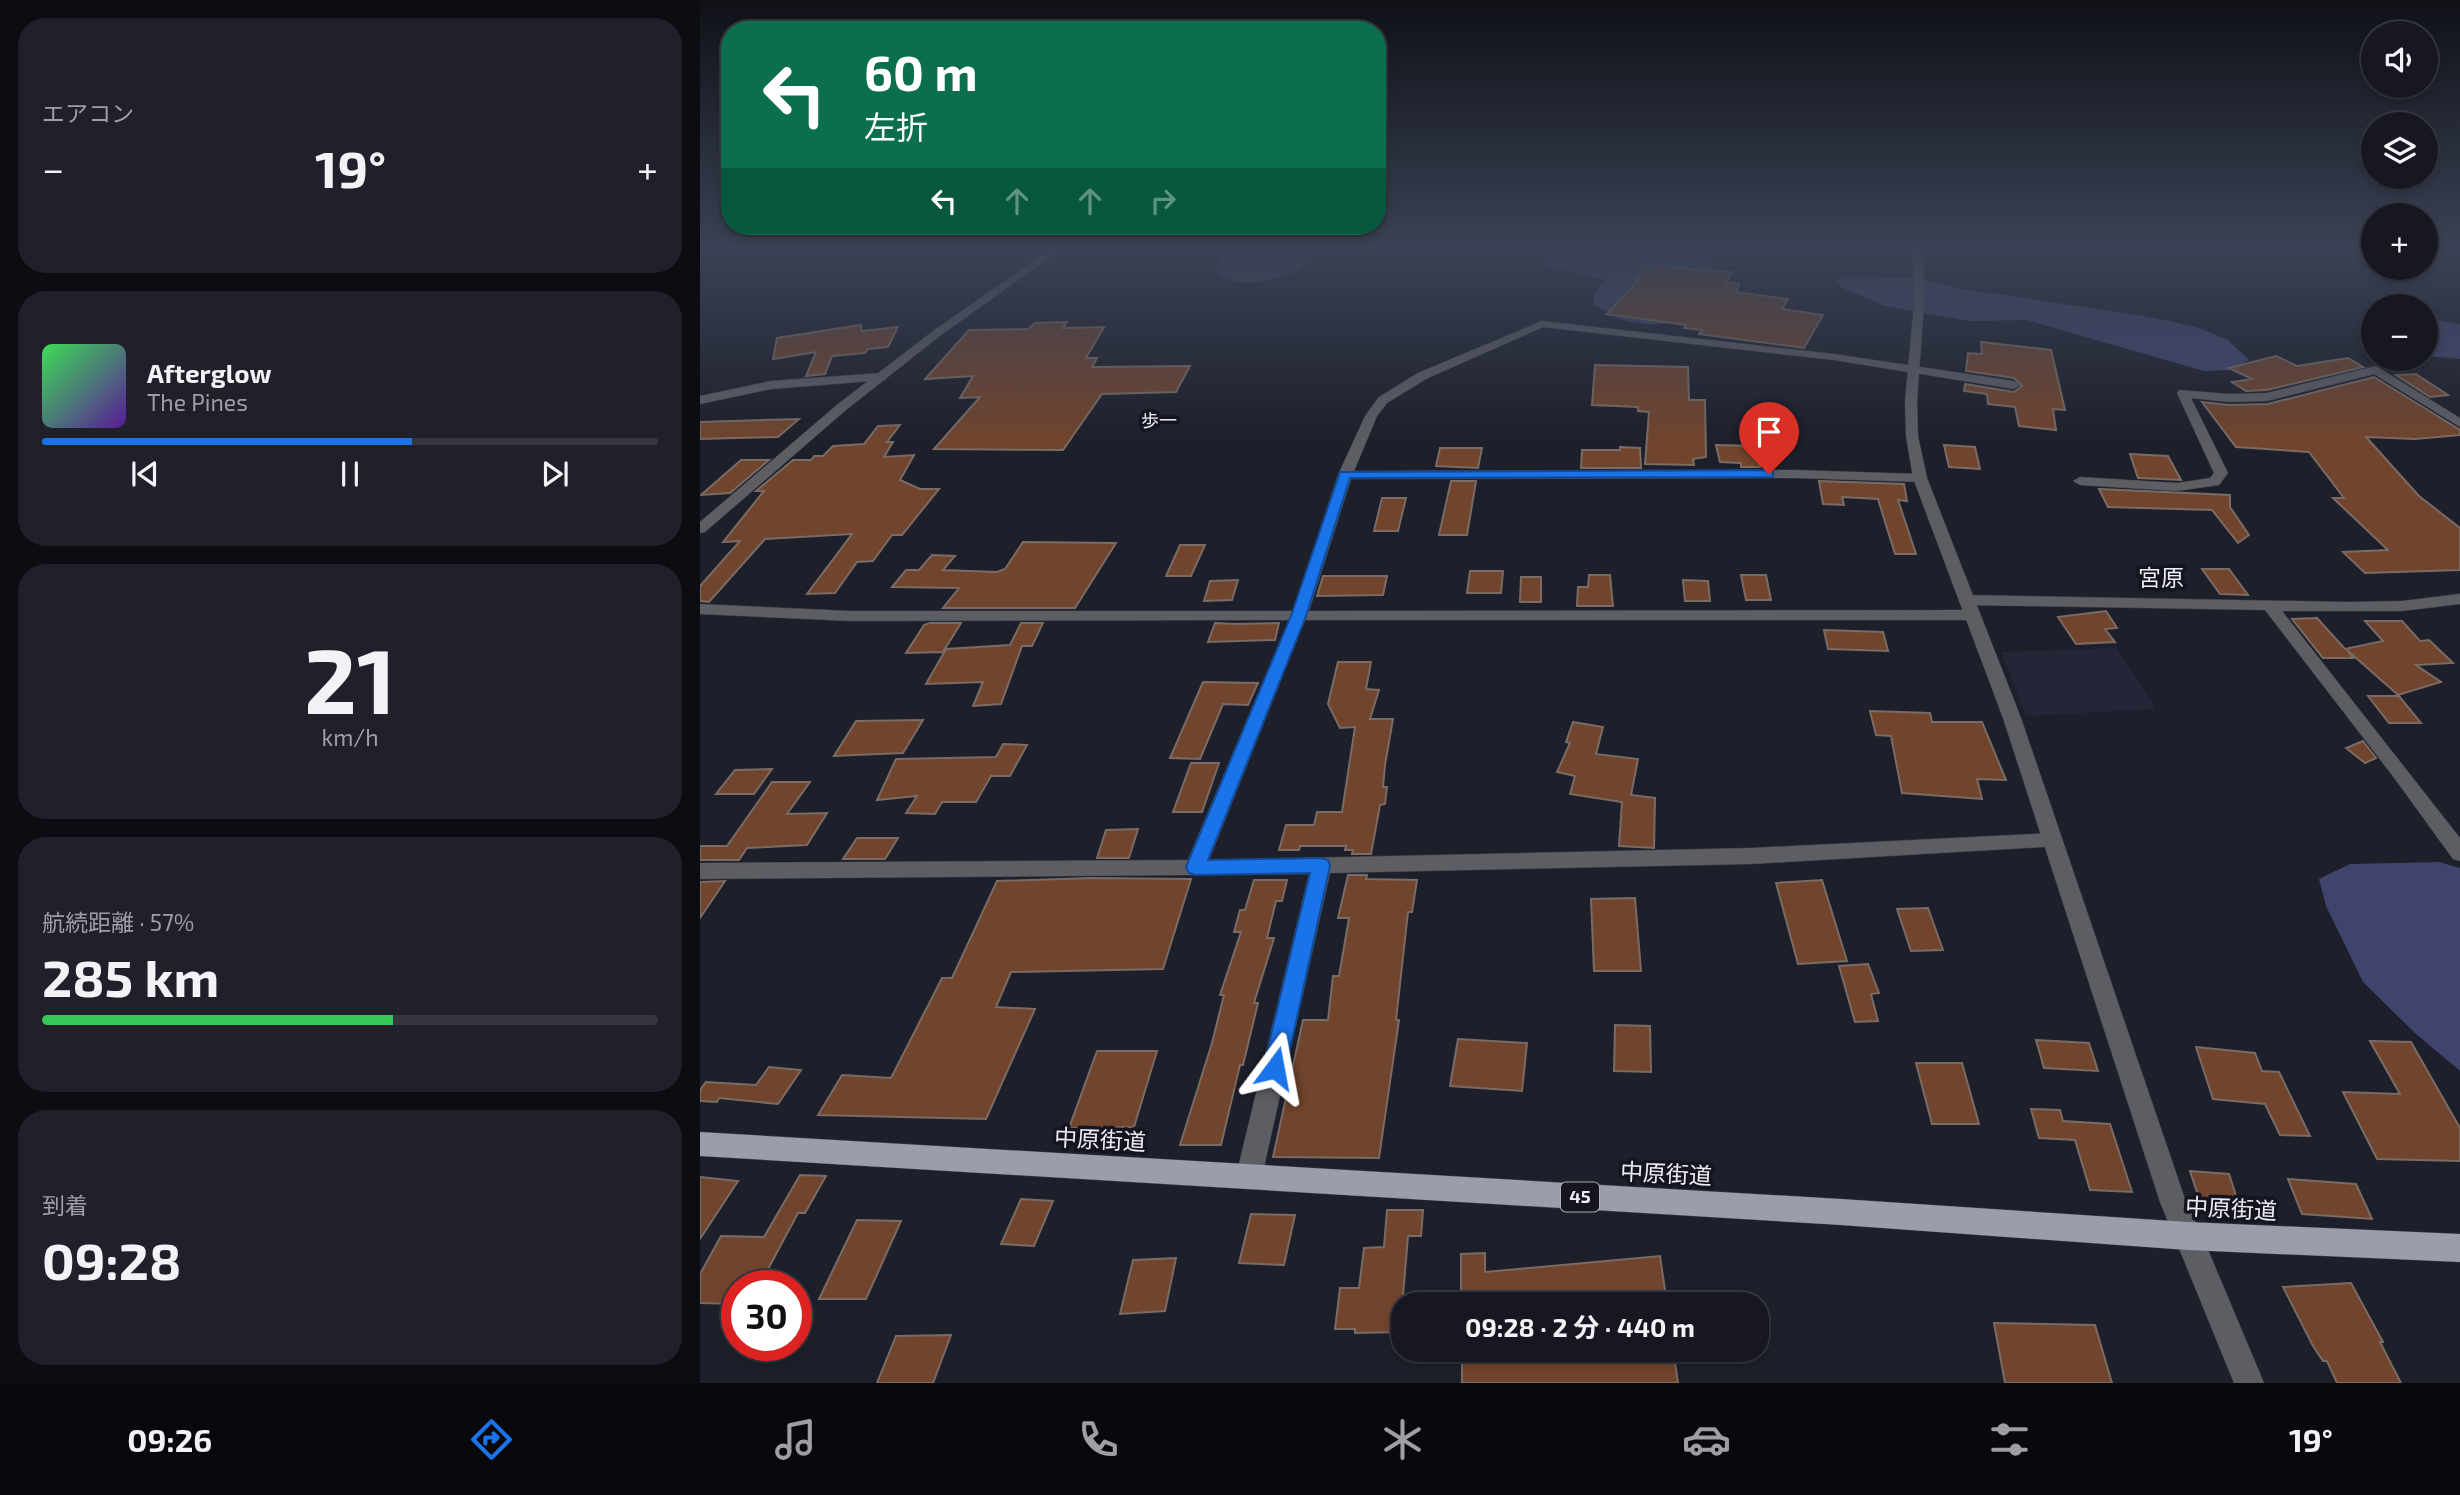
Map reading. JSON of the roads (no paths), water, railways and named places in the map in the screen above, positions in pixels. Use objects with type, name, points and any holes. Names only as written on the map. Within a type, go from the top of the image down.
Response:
[{"type":"main road","name":"中原街道","points":[[700,1144],[2188,1236],[2460,1248]]},
{"type":"street","points":[[700,529],[881,377],[965,314]]},
{"type":"street","points":[[1918,314],[1912,436],[1920,478],[2012,718],[2173,1202],[2249,1383]]},
{"type":"street","points":[[1195,867],[1299,616],[1345,475],[1371,416],[1383,400],[1422,376],[1542,324],[1834,357],[2014,385]]},
{"type":"street","points":[[2080,481],[2177,487],[2214,482],[2221,473],[2183,393],[2229,398],[2267,397],[2376,370],[2460,423]]},
{"type":"street","points":[[700,400],[790,382],[881,377]]},
{"type":"street","points":[[1345,475],[1795,474],[1920,478]]},
{"type":"street","points":[[700,609],[850,616],[1299,616],[2268,604],[2402,606],[2460,599]]},
{"type":"street","points":[[2268,604],[2402,774],[2460,853]]},
{"type":"street","points":[[700,871],[1321,866],[1751,856],[2053,841]]},
{"type":"street","points":[[1250,1176],[1321,866]]},
{"type":"district","name":"歩一","points":[[1159,421]]},
{"type":"district","name":"宮原","points":[[2161,578]]}]
